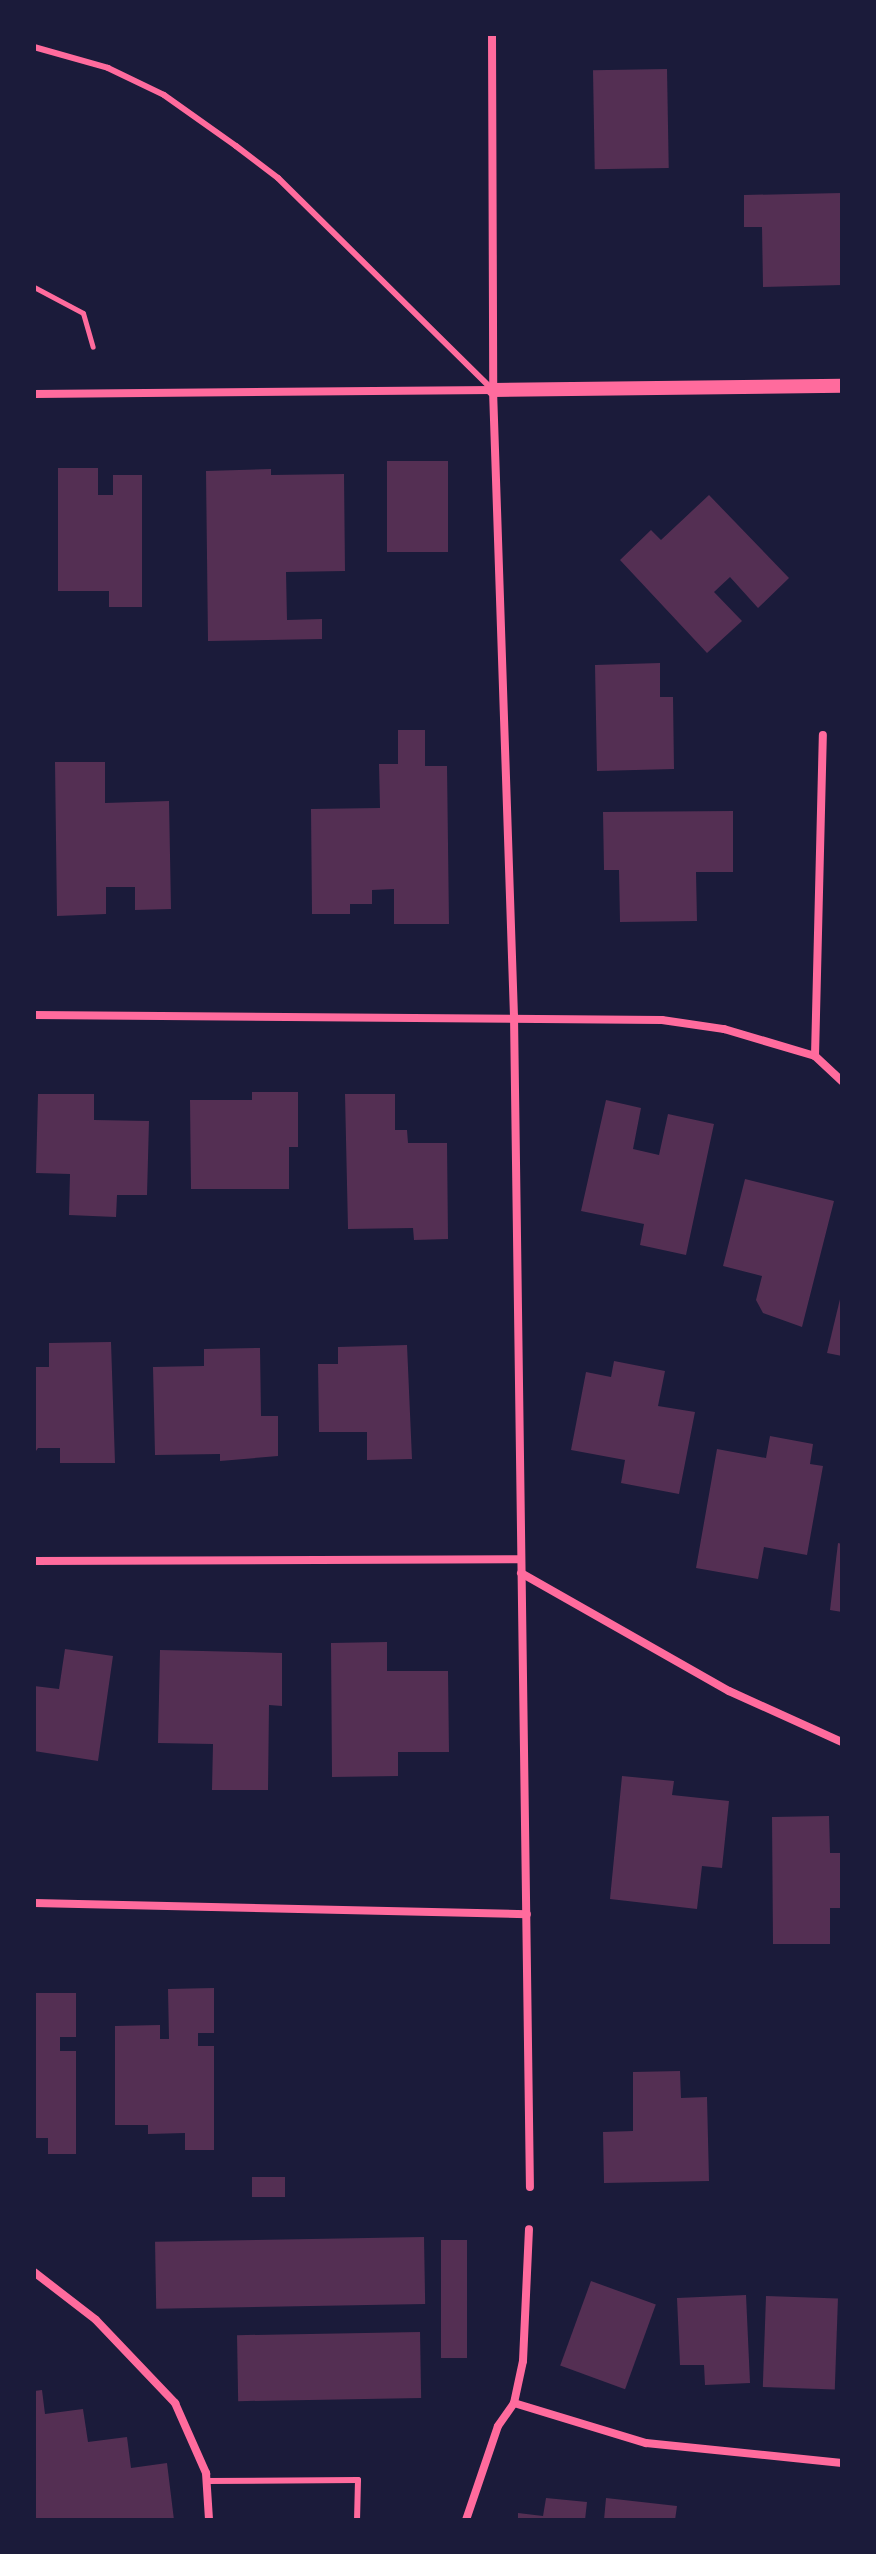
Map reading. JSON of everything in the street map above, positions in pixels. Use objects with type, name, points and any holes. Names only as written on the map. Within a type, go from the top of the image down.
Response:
[{"type":"street","points":[[492,34],[493,390],[514,1016],[530,2187]]},
{"type":"street","points":[[34,394],[842,386]]},
{"type":"street","points":[[815,1056],[823,735]]},
{"type":"street","points":[[34,1015],[514,1016],[662,1020],[724,1029],[815,1056],[842,1081]]},
{"type":"street","points":[[34,1561],[520,1559]]},
{"type":"street","points":[[521,1573],[729,1691],[842,1742]]},
{"type":"street","points":[[34,1903],[527,1914]]},
{"type":"street","points":[[466,2520],[498,2426],[514,2403],[523,2361],[529,2229]]},
{"type":"street","points":[[34,2272],[96,2320],[175,2403],[206,2481],[209,2520]]},
{"type":"street","points":[[514,2403],[646,2443],[842,2463]]},
{"type":"lane","points":[[34,47],[108,68],[164,95],[236,146],[278,178],[493,390]]},
{"type":"lane","points":[[206,2481],[358,2480],[357,2520]]},
{"type":"path","points":[[34,287],[83,313],[93,347]]},
{"type":"building","points":[[667,69],[669,168],[595,169],[593,70]]},
{"type":"building","points":[[842,193],[842,285],[763,287],[762,227],[744,227],[744,195]]},
{"type":"building","points":[[387,461],[448,461],[448,552],[387,552]]},
{"type":"building","points":[[58,468],[98,468],[98,495],[113,495],[113,475],[142,475],[142,607],[109,607],[109,591],[58,591]]},
{"type":"building","points":[[271,469],[271,475],[344,474],[345,571],[286,572],[287,620],[322,619],[322,639],[208,641],[206,471]]},
{"type":"building","points":[[709,495],[789,578],[758,608],[730,577],[714,592],[742,621],[707,653],[620,560],[651,530],[661,540]]},
{"type":"building","points":[[660,663],[660,697],[673,697],[674,769],[597,771],[595,665]]},
{"type":"building","points":[[398,730],[425,730],[425,766],[447,766],[449,924],[394,924],[394,889],[372,890],[372,904],[350,904],[350,914],[312,914],[311,809],[380,808],[379,764],[398,764]]},
{"type":"building","points":[[55,762],[105,762],[105,803],[169,801],[171,909],[135,910],[135,887],[106,887],[106,914],[57,916]]},
{"type":"building","points":[[733,811],[733,872],[696,872],[697,921],[620,922],[619,870],[604,870],[603,812]]},
{"type":"building","points":[[252,1092],[298,1092],[298,1147],[289,1147],[289,1189],[191,1189],[190,1100],[252,1100]]},
{"type":"building","points":[[38,1094],[94,1094],[94,1120],[149,1121],[147,1195],[117,1195],[116,1217],[69,1215],[70,1174],[36,1173]]},
{"type":"building","points":[[345,1094],[395,1094],[395,1130],[407,1130],[408,1143],[447,1143],[448,1239],[414,1240],[413,1228],[348,1229]]},
{"type":"building","points":[[606,1100],[641,1108],[633,1149],[659,1155],[668,1114],[714,1124],[686,1255],[640,1245],[644,1224],[581,1211]]},
{"type":"building","points":[[745,1179],[834,1201],[802,1327],[763,1313],[756,1300],[762,1276],[723,1266]]},
{"type":"building","points":[[842,1295],[842,1356],[827,1353]]},
{"type":"building","points":[[111,1342],[115,1463],[60,1463],[60,1448],[38,1448],[34,1454],[34,1367],[49,1367],[49,1343]]},
{"type":"building","points":[[407,1345],[412,1459],[367,1460],[367,1432],[319,1432],[318,1364],[338,1364],[338,1347]]},
{"type":"building","points":[[260,1348],[261,1416],[278,1416],[278,1456],[220,1461],[220,1454],[155,1455],[153,1367],[204,1366],[204,1349]]},
{"type":"building","points":[[614,1361],[665,1371],[658,1406],[695,1412],[679,1494],[621,1483],[625,1460],[571,1450],[586,1372],[611,1377]]},
{"type":"building","points":[[770,1436],[813,1444],[810,1464],[823,1466],[807,1555],[764,1547],[758,1579],[696,1568],[717,1449],[766,1458]]},
{"type":"building","points":[[838,1543],[842,1544],[842,1612],[830,1610]]},
{"type":"building","points":[[387,1642],[387,1671],[448,1671],[449,1752],[398,1752],[398,1776],[332,1777],[331,1643]]},
{"type":"building","points":[[65,1649],[113,1656],[98,1761],[34,1751],[34,1686],[59,1689]]},
{"type":"building","points":[[160,1650],[282,1653],[282,1706],[269,1705],[268,1790],[212,1790],[213,1744],[158,1743]]},
{"type":"building","points":[[622,1776],[674,1781],[672,1795],[729,1801],[722,1868],[702,1866],[697,1909],[610,1899]]},
{"type":"building","points":[[829,1816],[830,1853],[842,1853],[842,1908],[830,1908],[830,1944],[773,1944],[772,1817]]},
{"type":"building","points":[[214,1988],[214,2033],[198,2033],[198,2046],[214,2046],[214,2150],[185,2150],[185,2133],[148,2134],[148,2125],[115,2125],[115,2026],[160,2025],[160,2039],[169,2039],[168,1989]]},
{"type":"building","points":[[34,1993],[76,1993],[76,2037],[60,2037],[60,2051],[76,2051],[76,2154],[48,2154],[48,2138],[34,2138]]},
{"type":"building","points":[[680,2071],[681,2098],[707,2097],[709,2181],[604,2183],[603,2132],[633,2131],[633,2072]]},
{"type":"building","points":[[252,2177],[285,2177],[285,2197],[252,2197]]},
{"type":"building","points":[[424,2237],[425,2304],[156,2309],[155,2242]]},
{"type":"building","points":[[441,2240],[467,2240],[467,2358],[441,2358]]},
{"type":"building","points":[[591,2281],[656,2305],[625,2389],[560,2366]]},
{"type":"building","points":[[746,2295],[750,2383],[705,2385],[704,2365],[680,2365],[677,2298]]},
{"type":"building","points":[[766,2296],[838,2299],[835,2389],[763,2387]]},
{"type":"building","points":[[420,2332],[421,2398],[238,2401],[237,2335]]},
{"type":"building","points":[[42,2390],[45,2414],[83,2409],[88,2442],[127,2437],[131,2468],[167,2463],[174,2520],[36,2520],[34,2391]]},
{"type":"building","points":[[546,2498],[587,2502],[585,2520],[518,2520],[518,2513],[543,2516]]},
{"type":"building","points":[[606,2498],[677,2506],[675,2520],[604,2520]]}]
